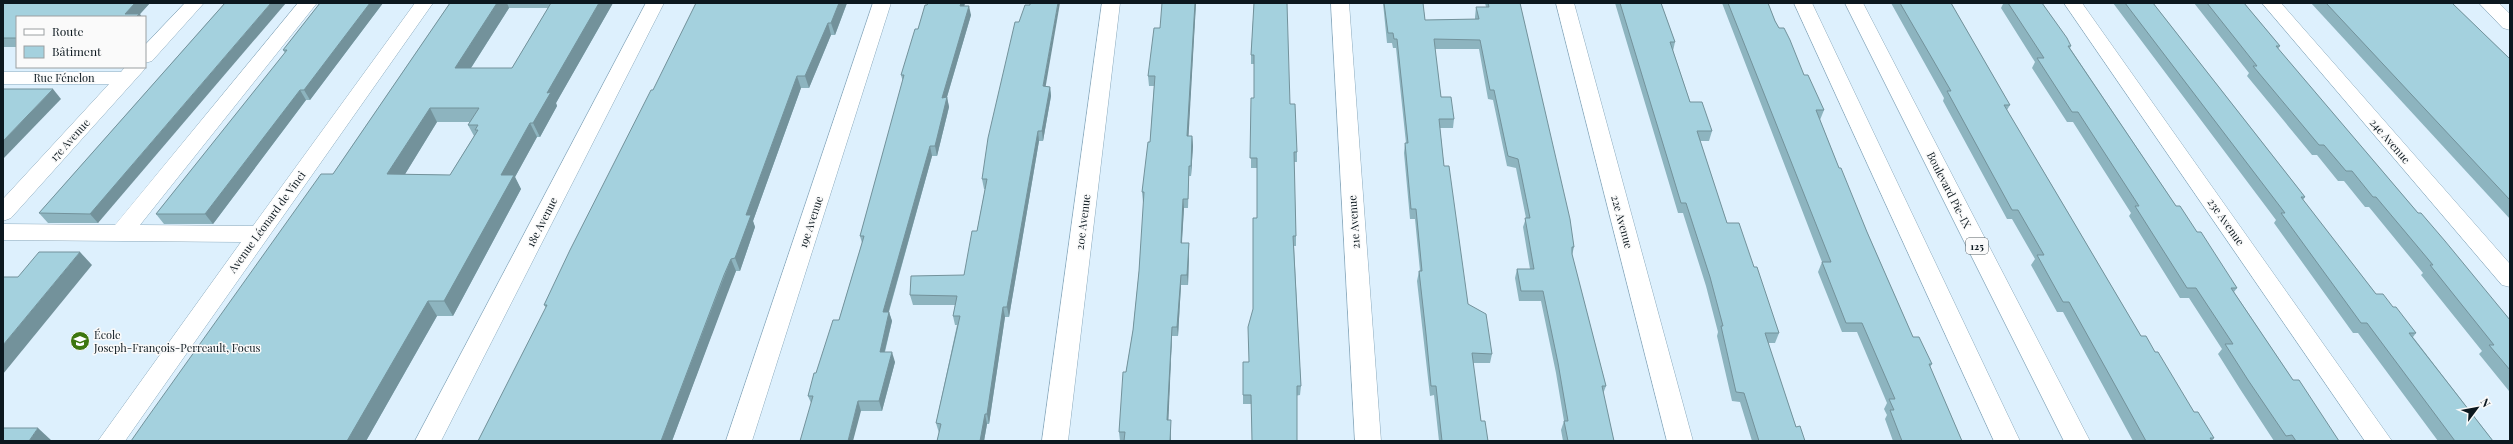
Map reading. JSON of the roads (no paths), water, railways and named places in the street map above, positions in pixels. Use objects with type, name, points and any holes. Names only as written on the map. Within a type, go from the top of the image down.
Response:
[{"type":"street","points":[[146,57],[196,3]]},
{"type":"street","points":[[121,234],[308,3]]},
{"type":"street","name":"Avenue Léonard de Vinci","points":[[111,441],[424,3]]},
{"type":"street","name":"18e Avenue","points":[[428,441],[655,3]]},
{"type":"street","name":"19e Avenue","points":[[739,441],[882,3]]},
{"type":"street","name":"20e Avenue","points":[[1055,441],[1111,3]]},
{"type":"street","name":"21e Avenue","points":[[1340,3],[1368,441]]},
{"type":"street","name":"22e Avenue","points":[[1564,3],[1680,441]]},
{"type":"street","points":[[1803,3],[2007,441]]},
{"type":"street","name":"Boulevard Pie-IX","points":[[1854,3],[2077,441]]},
{"type":"street","name":"23e Avenue","points":[[2073,3],[2379,441]]},
{"type":"street","name":"24e Avenue","points":[[2271,3],[2510,278]]},
{"type":"street","points":[[2488,3],[2507,19]]},
{"type":"street","name":"Rue Fénelon","points":[[3,78],[131,73]]},
{"type":"street","name":"17e Avenue","points":[[3,213],[131,73]]},
{"type":"street","points":[[3,232],[258,234]]},
{"type":"place","name":"École Joseph-François-Perreault, Focus","points":[[80,341]]}]
